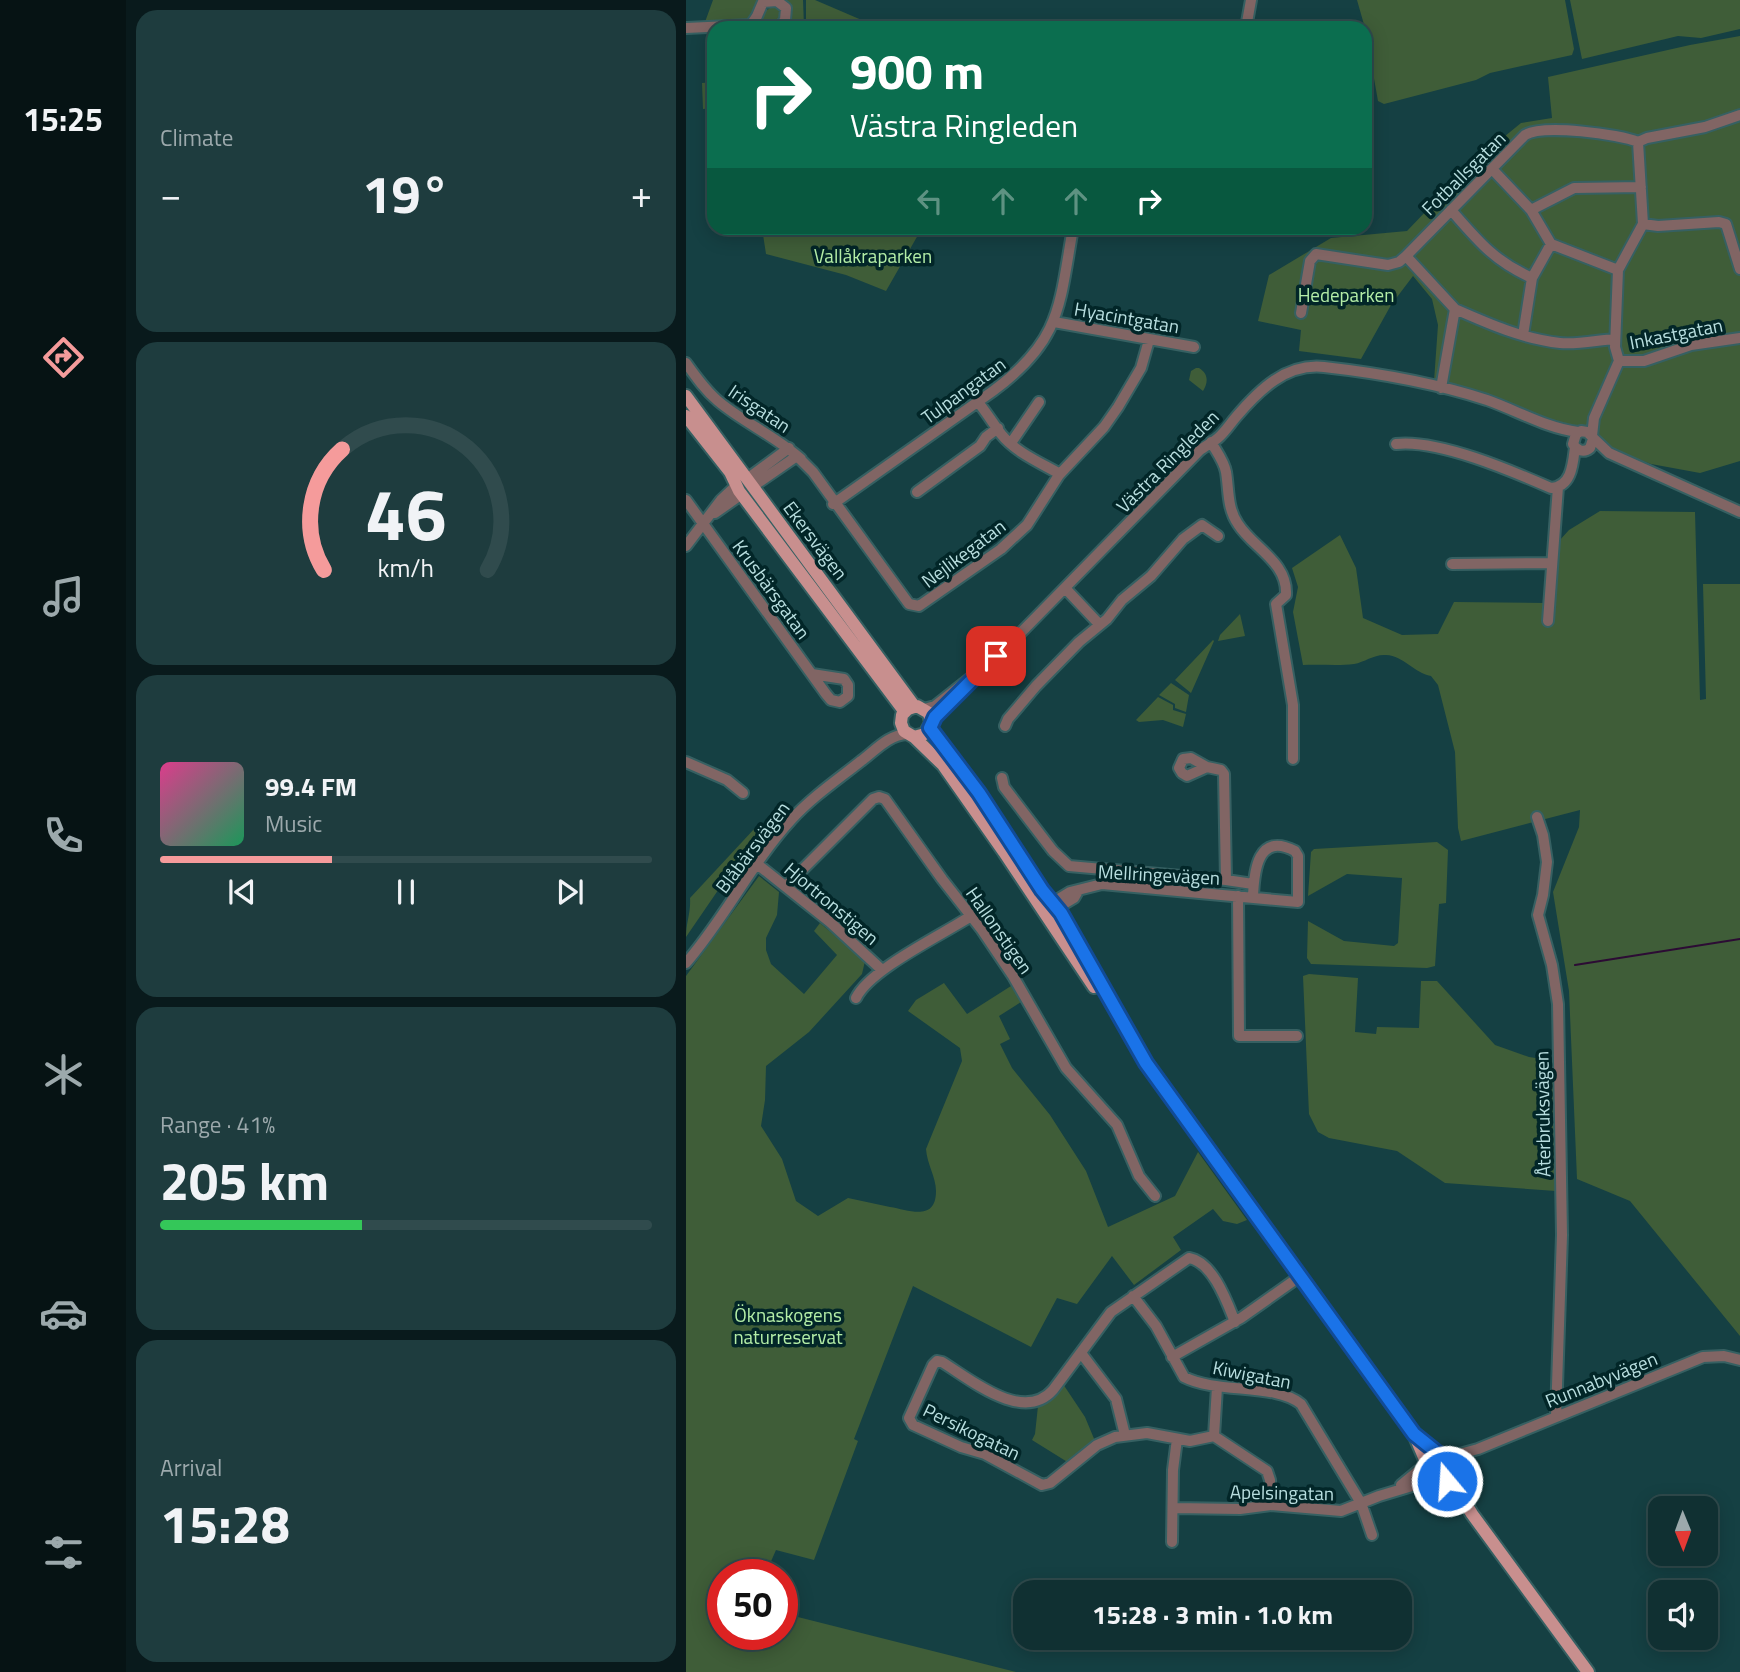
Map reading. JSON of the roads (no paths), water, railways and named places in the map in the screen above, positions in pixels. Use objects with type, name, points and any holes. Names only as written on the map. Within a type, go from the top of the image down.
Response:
[{"type":"main road","name":"Ekersvägen","points":[[686,396],[744,486],[911,711]]},
{"type":"main road","name":"Ekersvägen","points":[[686,416],[744,486]]},
{"type":"main road","points":[[1049,909],[1030,873],[979,793],[931,725],[929,713],[911,711],[902,727],[943,765],[1049,909],[1114,1005],[1146,1063],[1414,1434],[1443,1457],[1476,1519],[1588,1672]]},
{"type":"main road","points":[[910,735],[925,734],[931,725]]},
{"type":"main road","points":[[1414,1434],[1425,1464],[1425,1475],[1476,1519]]},
{"type":"main road","points":[[1425,1464],[1433,1457],[1443,1457]]},
{"type":"main road","points":[[1433,1483],[1444,1483],[1451,1474]]},
{"type":"street","points":[[1247,21],[1251,0]]},
{"type":"street","points":[[686,28],[707,27]]},
{"type":"street","name":"Fotballsgatan","points":[[1406,256],[1525,135],[1539,130],[1590,132],[1638,142],[1705,127],[1740,115]]},
{"type":"street","points":[[1586,435],[1619,361],[1615,339],[1618,270],[1643,224],[1638,142]]},
{"type":"street","points":[[1492,169],[1531,210],[1551,244],[1618,270]]},
{"type":"street","points":[[1531,210],[1574,188],[1641,187]]},
{"type":"street","points":[[1451,210],[1488,252],[1532,278]]},
{"type":"street","points":[[1643,224],[1726,224],[1740,269]]},
{"type":"street","name":"Tulpangatan","points":[[834,504],[1014,376],[1028,362],[1045,340],[1054,322],[1072,235]]},
{"type":"street","points":[[1523,335],[1532,278],[1551,244]]},
{"type":"street","points":[[1301,313],[1310,261],[1316,254],[1388,265],[1399,262],[1406,256],[1455,309],[1496,327],[1562,343],[1615,339]]},
{"type":"street","points":[[1441,388],[1455,309]]},
{"type":"street","name":"Hyacintgatan","points":[[1054,322],[1194,347]]},
{"type":"street","name":"Inkastgatan","points":[[1619,361],[1644,361],[1691,345],[1740,338]]},
{"type":"street","name":"Nejlikegatan","points":[[792,452],[807,465],[908,604],[919,607],[1016,537],[1027,525],[1060,474],[1104,427],[1122,401],[1141,368],[1149,340]]},
{"type":"street","name":"Irisgatan","points":[[686,363],[705,388],[721,403],[770,434],[792,452],[744,486],[707,520],[686,546]]},
{"type":"street","name":"Västra Ringleden","points":[[911,711],[935,706],[985,667],[1199,451],[1219,437],[1268,384],[1294,369],[1316,366],[1441,388],[1510,408],[1558,429]]},
{"type":"street","points":[[978,402],[1011,443],[1060,474]]},
{"type":"street","points":[[1011,443],[1039,402]]},
{"type":"street","points":[[917,492],[980,446],[986,437],[998,428]]},
{"type":"street","points":[[1558,429],[1586,435],[1609,453],[1740,512]]},
{"type":"street","points":[[1558,429],[1580,448],[1609,453]]},
{"type":"street","points":[[1580,448],[1592,445],[1586,435]]},
{"type":"street","points":[[1396,443],[1420,443],[1490,463],[1551,488],[1565,483],[1580,448],[1574,437],[1586,435]]},
{"type":"street","points":[[1211,442],[1224,465],[1228,497],[1236,522],[1278,568],[1284,580],[1286,595],[1276,604],[1293,705],[1293,759]]},
{"type":"street","points":[[1548,621],[1558,487]]},
{"type":"street","name":"Krusbärsgatan","points":[[686,500],[707,520],[811,674]]},
{"type":"street","points":[[1005,726],[1036,686],[1122,600],[1151,576],[1171,551],[1196,528],[1205,525],[1218,536]]},
{"type":"street","points":[[1452,564],[1552,563]]},
{"type":"street","points":[[1065,588],[1099,624]]},
{"type":"street","name":"Västra Ringleden","points":[[931,725],[955,693]]},
{"type":"street","name":"Blåbärsvägen","points":[[686,963],[715,927],[776,838],[805,805],[890,738],[911,711]]},
{"type":"street","name":"Blåbärsvägen","points":[[890,738],[910,735]]},
{"type":"street","points":[[686,762],[727,780],[743,793]]},
{"type":"street","points":[[1207,767],[1215,767],[1224,774],[1226,880]]},
{"type":"street","points":[[1002,778],[1004,787],[1053,851],[1069,866],[1253,884]]},
{"type":"street","name":"Hallonstigen","points":[[786,887],[873,799],[885,799],[1013,975],[1066,1068],[1117,1125],[1139,1176],[1155,1196]]},
{"type":"street","name":"Återbruksvägen","points":[[1537,817],[1543,835],[1546,862],[1538,915],[1552,965],[1558,1004],[1562,1235],[1556,1416]]},
{"type":"street","name":"Mellringevägen","points":[[1049,909],[1070,892],[1102,884],[1298,902],[1298,856],[1295,851],[1277,845],[1268,849],[1256,865],[1253,897]]},
{"type":"street","name":"Hjortronstigen","points":[[757,864],[830,922],[882,970]]},
{"type":"street","name":"Mellringevägen","points":[[1238,896],[1239,1036],[1297,1036]]},
{"type":"street","points":[[856,998],[865,984],[882,970],[971,916]]},
{"type":"street","points":[[1125,1435],[1116,1399],[1081,1353],[1111,1312],[1187,1259],[1193,1258],[1220,1285],[1235,1322]]},
{"type":"street","points":[[1172,1357],[1235,1322],[1299,1276]]},
{"type":"street","name":"Kiwigatan","points":[[1133,1296],[1156,1326],[1184,1377],[1217,1387],[1282,1395],[1298,1401],[1361,1503],[1372,1535]]},
{"type":"street","name":"Persikogatan","points":[[1081,1353],[1051,1394],[1032,1403],[1001,1398],[937,1361],[933,1364],[909,1421],[961,1447],[985,1454],[1042,1485],[1048,1484],[1097,1445],[1125,1435],[1147,1433],[1190,1441],[1214,1436]]},
{"type":"street","name":"Runnabyvägen","points":[[1443,1457],[1478,1449],[1703,1357],[1724,1356],[1740,1360]]},
{"type":"street","points":[[1217,1387],[1214,1436],[1267,1471],[1270,1476],[1270,1505]]},
{"type":"street","points":[[1172,1542],[1173,1469],[1177,1439]]},
{"type":"street","name":"Runnabyvägen","points":[[1451,1474],[1478,1449]]},
{"type":"street","name":"Apelsingatan","points":[[1387,1493],[1408,1482],[1425,1464]]},
{"type":"street","name":"Apelsingatan","points":[[1174,1508],[1240,1509],[1270,1505],[1341,1511],[1387,1493],[1422,1483],[1433,1483]]},
{"type":"waterway","points":[[1575,965],[1740,939]]},
{"type":"park label","name":"Vallåkraparken","points":[[873,255]]},
{"type":"park label","name":"Hedeparken","points":[[1346,294]]},
{"type":"park label","name":"Öknaskogens naturreservat","points":[[788,1325]]}]
